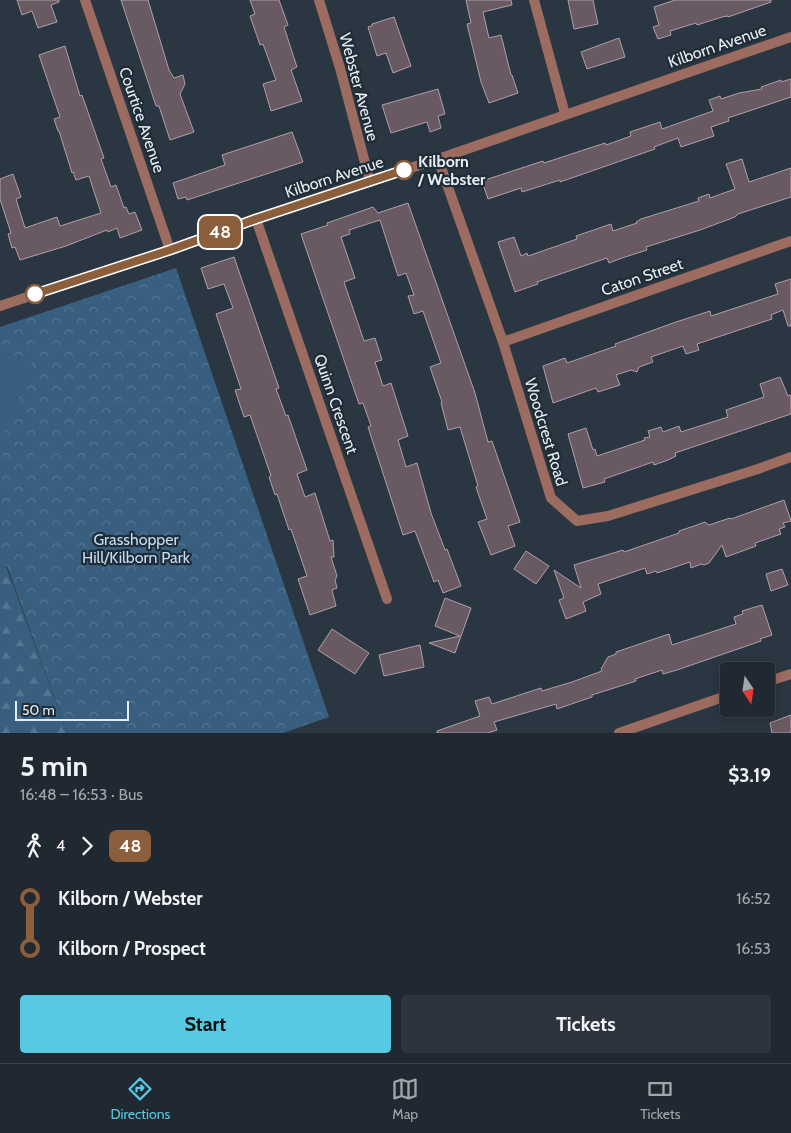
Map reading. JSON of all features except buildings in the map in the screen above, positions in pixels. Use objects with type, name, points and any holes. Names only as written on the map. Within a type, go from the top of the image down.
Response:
[{"type":"street","name":"Courtice Avenue","points":[[85,0],[170,250]]},
{"type":"street","name":"Webster Avenue","points":[[319,0],[340,68],[370,182]]},
{"type":"street","points":[[534,0],[565,114]]},
{"type":"street","name":"Kilborn Avenue","points":[[0,304],[170,250],[791,37]]},
{"type":"street","name":"Woodcrest Road","points":[[438,159],[503,342],[551,498],[576,521],[608,516],[791,457]]},
{"type":"street","name":"Quinn Crescent","points":[[256,219],[387,599]]},
{"type":"street","name":"Caton Street","points":[[503,342],[791,241]]},
{"type":"street","points":[[775,679],[791,674]]},
{"type":"street","points":[[619,733],[720,698]]},
{"type":"green space","name":"Grasshopper Hill/Kilborn Park","points":[[176,268],[329,717],[283,733],[67,733],[7,566],[0,567],[0,327]]},
{"type":"green space","points":[[0,349],[32,363],[0,446]]},
{"type":"green space","points":[[6,566],[67,733],[0,733],[0,567]]},
{"type":"bus line","name":"48","points":[[35,294],[404,170]]},
{"type":"place","name":"Kilborn / Webster","points":[[404,170]]}]
